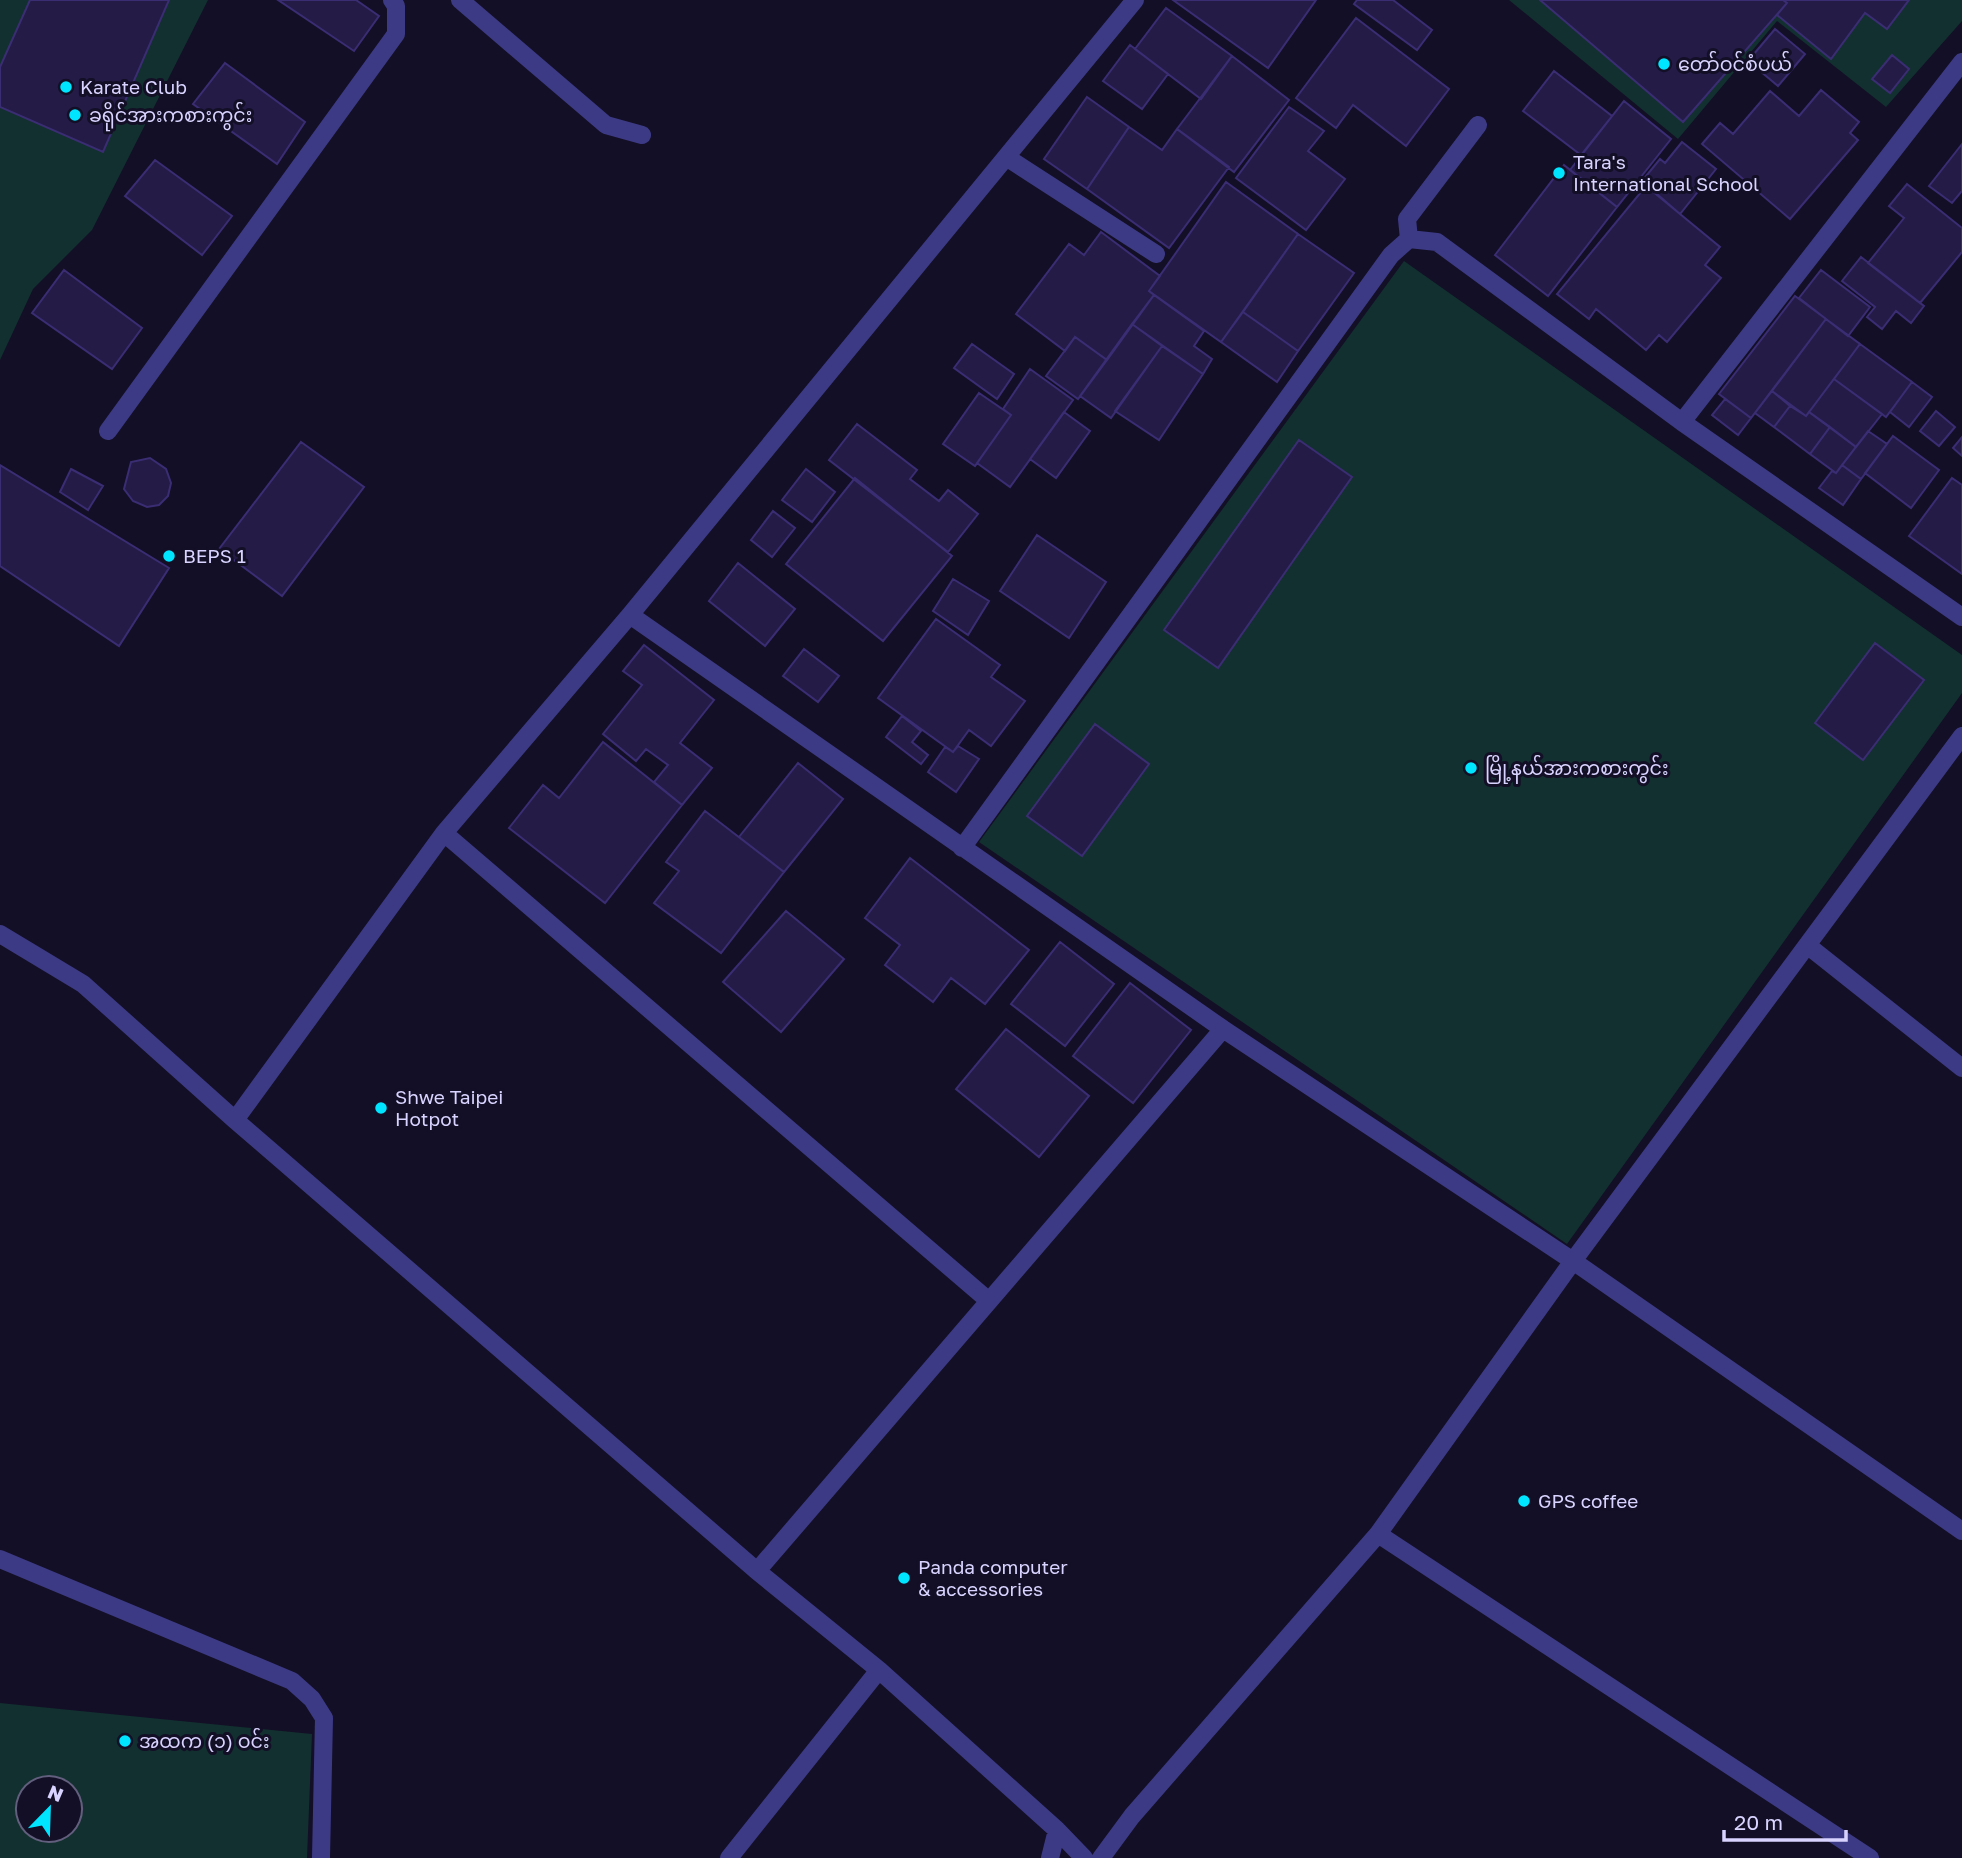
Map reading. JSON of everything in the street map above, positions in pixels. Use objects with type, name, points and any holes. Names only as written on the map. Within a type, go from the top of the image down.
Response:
[{"type":"street","points":[[108,431],[396,34],[396,6],[393,0]]},
{"type":"street","points":[[460,0],[606,125],[642,135]]},
{"type":"street","points":[[235,1120],[444,833],[630,615],[1135,0]]},
{"type":"street","points":[[1682,422],[1962,62]]},
{"type":"street","points":[[1409,239],[1407,219],[1478,125]]},
{"type":"street","points":[[1006,157],[1156,254]]},
{"type":"street","points":[[962,848],[1391,255],[1409,239],[1437,242],[1682,422],[1962,617]]},
{"type":"street","points":[[630,615],[1223,1029],[1573,1261],[1962,1531]]},
{"type":"street","points":[[1101,1858],[1132,1816],[1378,1534],[1573,1261],[1962,736]]},
{"type":"street","points":[[444,833],[989,1301]]},
{"type":"street","points":[[0,934],[83,984],[235,1120],[757,1571],[879,1670],[1058,1830],[1084,1858]]},
{"type":"street","points":[[1807,945],[1962,1068]]},
{"type":"street","points":[[757,1571],[1223,1029]]},
{"type":"street","points":[[1378,1534],[1870,1858]]},
{"type":"street","points":[[0,1559],[292,1681],[312,1699],[324,1718],[321,1858]]},
{"type":"street","points":[[729,1858],[879,1670]]},
{"type":"street","points":[[1050,1858],[1058,1830]]},
{"type":"green space","name":"ခရိုင်အားကစားကွင်း","points":[[0,0],[208,0],[92,230],[33,289],[0,360]]},
{"type":"green space","name":"တော်ဝင်စံပယ်","points":[[1509,0],[1962,0],[1962,21],[1886,107],[1777,21],[1678,139]]},
{"type":"green space","name":"မြို့နယ်အားကစားကွင်း","points":[[1404,261],[1962,655],[1962,693],[1567,1244],[979,842]]},
{"type":"green space","name":"အထက (၁) ဝင်း","points":[[0,1703],[312,1734],[307,1858],[0,1858]]},
{"type":"building","name":"Karate Club","points":[[30,0],[169,0],[103,152],[0,107],[0,67]]},
{"type":"building","points":[[278,0],[356,0],[379,16],[354,51]]},
{"type":"building","points":[[1173,0],[1316,0],[1268,68]]},
{"type":"building","points":[[1357,0],[1393,0],[1432,30],[1417,50],[1354,4]]},
{"type":"building","points":[[1540,0],[1783,0],[1787,3],[1683,122]]},
{"type":"building","points":[[1783,0],[1909,0],[1887,29],[1865,13],[1831,59],[1777,15],[1787,3]]},
{"type":"building","points":[[1166,8],[1232,56],[1201,99],[1135,49]]},
{"type":"building","points":[[1356,18],[1449,89],[1406,146],[1353,105],[1336,128],[1296,98]]},
{"type":"building","points":[[1775,29],[1805,54],[1778,86],[1748,61]]},
{"type":"building","points":[[1130,45],[1168,74],[1142,109],[1103,81]]},
{"type":"building","points":[[1892,55],[1909,69],[1890,93],[1872,79]]},
{"type":"building","points":[[1232,56],[1289,100],[1234,172],[1177,129]]},
{"type":"building","points":[[225,63],[305,122],[277,164],[193,104]]},
{"type":"building","points":[[1554,71],[1612,116],[1581,155],[1523,111]]},
{"type":"building","points":[[1821,90],[1859,122],[1850,133],[1858,140],[1790,219],[1702,144],[1720,123],[1733,134],[1770,91],[1799,116]]},
{"type":"building","points":[[1087,97],[1129,127],[1087,189],[1044,159]]},
{"type":"building","points":[[1624,101],[1671,139],[1617,207],[1570,170]]},
{"type":"building","points":[[1289,107],[1324,131],[1308,151],[1345,179],[1306,230],[1236,178]]},
{"type":"building","points":[[1129,127],[1162,150],[1177,129],[1229,167],[1169,248],[1087,189]]},
{"type":"building","points":[[1682,142],[1716,169],[1680,214],[1642,181],[1660,159],[1665,163]]},
{"type":"building","points":[[1962,144],[1962,191],[1952,203],[1929,186]]},
{"type":"building","points":[[155,160],[232,216],[202,255],[125,196]]},
{"type":"building","points":[[1564,165],[1617,207],[1548,296],[1495,255]]},
{"type":"building","points":[[1226,182],[1298,234],[1221,342],[1149,291]]},
{"type":"building","points":[[1907,184],[1962,228],[1962,252],[1920,303],[1868,263],[1904,218],[1889,206]]},
{"type":"building","points":[[1646,186],[1720,247],[1705,265],[1721,278],[1667,342],[1659,335],[1646,350],[1596,309],[1589,319],[1557,294]]},
{"type":"building","points":[[1101,232],[1160,276],[1149,291],[1154,295],[1107,360],[1075,337],[1065,351],[1016,314],[1069,244],[1084,255]]},
{"type":"building","points":[[1298,234],[1354,273],[1298,351],[1243,312]]},
{"type":"building","points":[[1861,257],[1924,306],[1911,323],[1896,311],[1882,329],[1867,317],[1875,307],[1842,281]]},
{"type":"building","points":[[64,270],[142,328],[112,369],[32,313]]},
{"type":"building","points":[[1821,270],[1870,307],[1848,336],[1799,298]]},
{"type":"building","points":[[1154,295],[1204,331],[1194,346],[1212,359],[1203,374],[1132,324]]},
{"type":"building","points":[[1795,296],[1826,319],[1751,418],[1719,394]]},
{"type":"building","points":[[1243,312],[1298,351],[1277,382],[1221,342]]},
{"type":"building","points":[[1826,319],[1860,344],[1806,416],[1772,391]]},
{"type":"building","points":[[1132,324],[1162,346],[1111,418],[1080,396]]},
{"type":"building","points":[[1075,337],[1107,360],[1078,399],[1046,376]]},
{"type":"building","points":[[972,344],[1014,374],[997,399],[954,368]]},
{"type":"building","points":[[1860,344],[1912,382],[1886,417],[1834,379]]},
{"type":"building","points":[[1162,346],[1203,374],[1159,440],[1115,411]]},
{"type":"building","points":[[1030,369],[1073,400],[1010,487],[977,463],[1011,415],[1003,409]]},
{"type":"building","points":[[1834,379],[1882,414],[1856,447],[1809,412]]},
{"type":"building","points":[[1912,382],[1932,397],[1909,427],[1890,412]]},
{"type":"building","points":[[1772,391],[1790,406],[1774,427],[1755,413]]},
{"type":"building","points":[[979,393],[1011,415],[975,466],[943,444]]},
{"type":"building","points":[[1725,399],[1751,418],[1738,435],[1712,415]]},
{"type":"building","points":[[1790,406],[1806,416],[1809,412],[1830,427],[1810,454],[1774,427]]},
{"type":"building","points":[[1936,411],[1955,427],[1939,446],[1920,431]]},
{"type":"building","points":[[1064,412],[1090,431],[1056,478],[1030,459]]},
{"type":"building","points":[[857,424],[917,470],[910,479],[939,501],[948,490],[978,514],[948,552],[829,460]]},
{"type":"building","points":[[1830,427],[1856,447],[1836,473],[1810,454]]},
{"type":"building","points":[[1868,431],[1887,444],[1861,479],[1842,465]]},
{"type":"building","points":[[1893,436],[1939,470],[1911,508],[1865,473]]},
{"type":"building","points":[[1962,437],[1962,456],[1953,448]]},
{"type":"building","points":[[1299,440],[1352,477],[1218,668],[1164,630]]},
{"type":"building","points":[[301,442],[364,487],[282,596],[219,549]]},
{"type":"building","points":[[150,458],[166,469],[171,483],[168,496],[159,505],[147,507],[133,501],[124,489],[131,462]]},
{"type":"building","points":[[0,465],[169,568],[119,646],[0,566]]},
{"type":"building","points":[[1842,465],[1861,479],[1843,505],[1819,488],[1832,471],[1836,473]]},
{"type":"building","points":[[71,469],[103,486],[88,510],[60,492]]},
{"type":"building","points":[[806,469],[835,492],[812,522],[782,500]]},
{"type":"building","points":[[855,478],[952,556],[883,641],[786,564]]},
{"type":"building","points":[[1952,478],[1962,485],[1962,574],[1909,536]]},
{"type":"building","points":[[773,511],[795,528],[772,557],[751,540]]},
{"type":"building","points":[[1037,535],[1106,582],[1069,638],[1000,591]]},
{"type":"building","points":[[738,563],[795,609],[765,646],[709,601]]},
{"type":"building","points":[[953,579],[989,601],[968,635],[933,611]]},
{"type":"building","points":[[936,619],[1000,665],[991,677],[1025,701],[991,746],[969,730],[953,752],[878,698]]},
{"type":"building","points":[[1875,643],[1924,680],[1863,760],[1815,723]]},
{"type":"building","points":[[644,645],[714,700],[680,743],[712,768],[682,805],[654,782],[668,765],[646,749],[636,761],[603,734],[642,685],[623,671]]},
{"type":"building","points":[[804,649],[839,676],[818,702],[783,676]]},
{"type":"building","points":[[902,716],[921,731],[912,742],[928,755],[921,764],[886,737]]},
{"type":"building","points":[[1095,724],[1149,764],[1082,856],[1027,816]]},
{"type":"building","points":[[603,742],[682,805],[605,903],[509,828],[543,785],[559,798]]},
{"type":"building","points":[[958,746],[979,759],[956,792],[928,772],[945,747],[953,752]]},
{"type":"building","points":[[798,763],[843,799],[784,872],[739,837]]},
{"type":"building","points":[[705,811],[784,872],[721,953],[654,903],[679,871],[666,862]]},
{"type":"building","points":[[910,858],[1029,950],[985,1004],[951,978],[933,1002],[885,965],[900,945],[865,918]]},
{"type":"building","points":[[786,911],[844,959],[781,1032],[723,982]]},
{"type":"building","points":[[1060,942],[1114,984],[1065,1046],[1011,1004]]},
{"type":"building","points":[[1130,983],[1191,1030],[1133,1103],[1073,1056]]},
{"type":"building","points":[[1006,1029],[1089,1096],[1039,1157],[956,1089]]},
{"type":"place","name":"တော်ဝင်စံပယ်","points":[[1664,64]]},
{"type":"place","name":"Karate Club","points":[[66,87]]},
{"type":"place","name":"ခရိုင်အားကစားကွင်း","points":[[75,115]]},
{"type":"place","name":"Tara's International School","points":[[1559,173]]},
{"type":"place","name":"BEPS 1","points":[[169,556]]},
{"type":"place","name":"မြို့နယ်အားကစားကွင်း","points":[[1471,768]]},
{"type":"place","name":"Shwe Taipei Hotpot","points":[[381,1108]]},
{"type":"place","name":"GPS coffee","points":[[1524,1501]]},
{"type":"place","name":"Panda computer & accessories","points":[[904,1578]]},
{"type":"place","name":"အထက (၁) ဝင်း","points":[[125,1741]]}]
